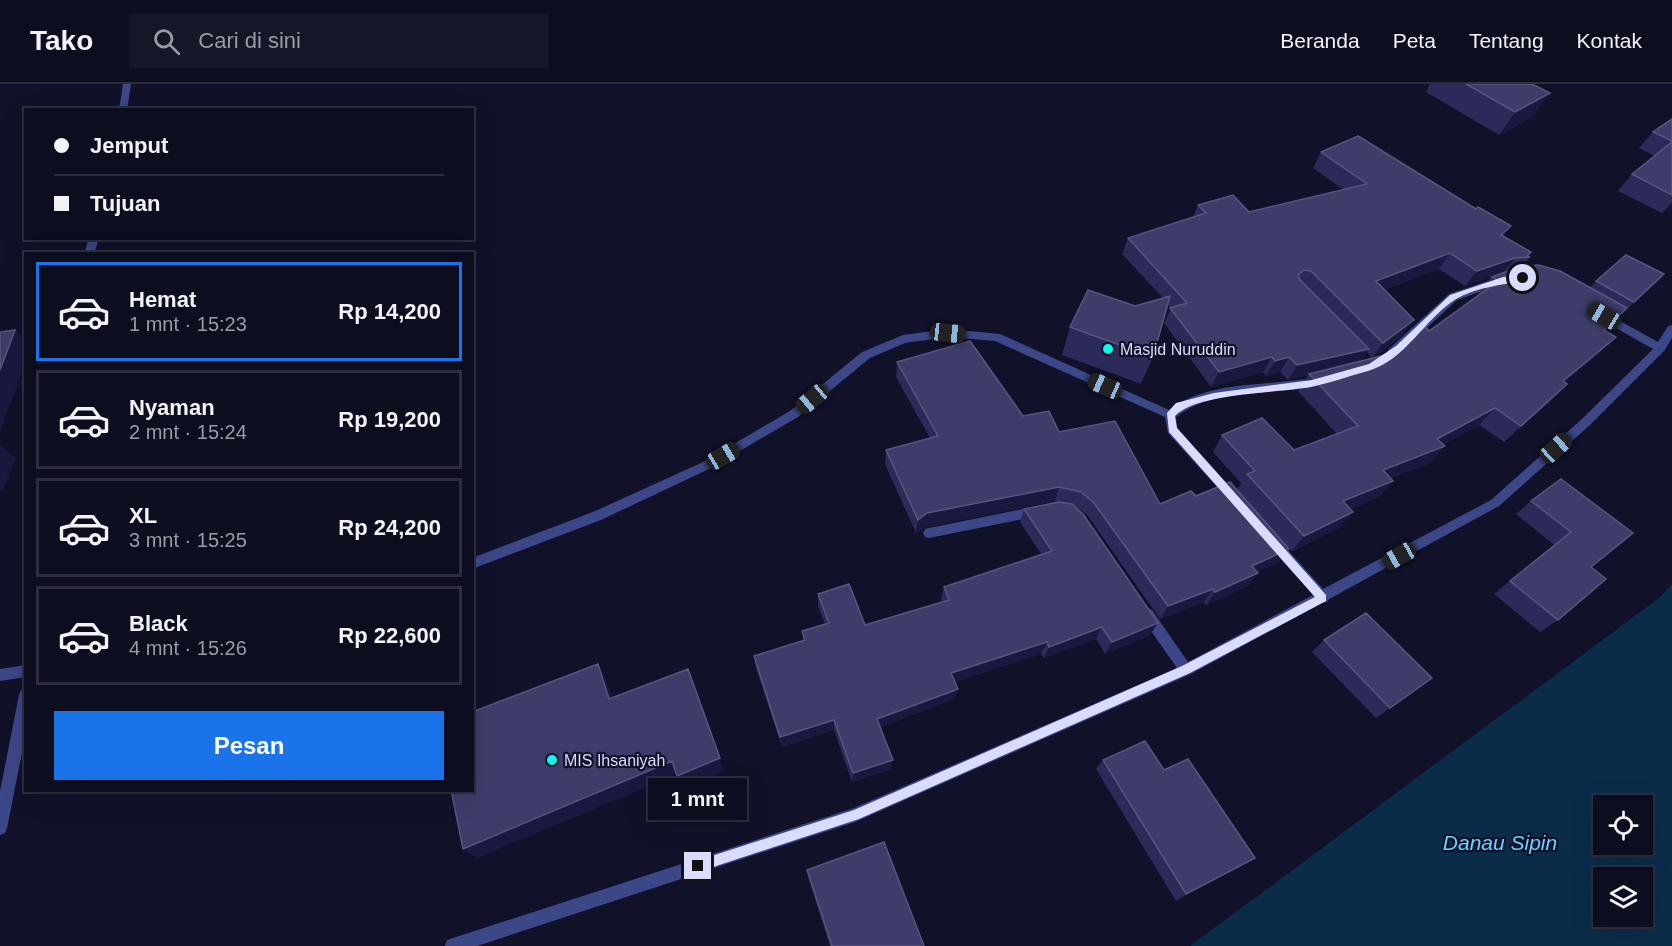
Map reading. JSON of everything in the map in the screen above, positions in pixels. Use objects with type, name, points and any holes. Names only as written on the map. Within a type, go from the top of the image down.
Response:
[{"type":"street","points":[[123,108],[127,84]]},
{"type":"street","points":[[1381,360],[1399,348],[1453,297],[1484,285],[1513,279]]},
{"type":"street","points":[[1588,307],[1659,348]]},
{"type":"street","points":[[453,946],[855,815],[1186,670],[1495,503],[1587,421],[1659,348],[1672,329]]},
{"type":"street","points":[[474,563],[597,516],[705,466],[794,414],[866,355],[903,339],[948,333],[996,338],[1170,415]]},
{"type":"street","points":[[1244,509],[1172,430],[1170,415],[1179,405],[1214,396],[1312,383],[1333,377]]},
{"type":"street","points":[[929,533],[1054,508]]},
{"type":"street","points":[[1268,536],[1323,598]]},
{"type":"street","points":[[1138,601],[1186,670]]},
{"type":"street","points":[[0,675],[24,671]]},
{"type":"street","points":[[0,828],[24,705]]},
{"type":"water","name":"Danau Sipin","points":[[1672,584],[1672,946],[1190,946],[1659,598]]},
{"type":"building","points":[[1466,84],[1532,84],[1550,93],[1515,112]]},
{"type":"building","points":[[1672,119],[1672,141],[1653,132]]},
{"type":"building","points":[[1358,136],[1476,209],[1478,207],[1511,226],[1501,235],[1531,252],[1527,256],[1530,257],[1515,258],[1477,271],[1450,253],[1376,281],[1414,320],[1383,343],[1311,271],[1304,270],[1298,275],[1300,280],[1369,349],[1297,365],[1289,357],[1275,361],[1272,357],[1219,372],[1170,308],[1187,303],[1128,238],[1206,213],[1198,205],[1233,195],[1249,212],[1367,184],[1321,152]]},
{"type":"building","points":[[1672,142],[1672,195],[1632,174]]},
{"type":"building","points":[[1626,255],[1664,274],[1634,302],[1596,281]]},
{"type":"building","points":[[1538,265],[1560,271],[1627,308],[1604,330],[1616,337],[1563,381],[1567,384],[1521,426],[1495,408],[1437,439],[1445,446],[1383,470],[1393,481],[1343,501],[1353,512],[1304,536],[1247,474],[1255,471],[1222,435],[1262,418],[1294,450],[1358,426],[1309,374],[1389,354],[1426,327],[1429,331],[1498,281],[1492,277],[1519,267]]},
{"type":"building","points":[[1088,290],[1135,306],[1170,296],[1153,357],[1070,327]]},
{"type":"building","points":[[15,330],[0,370],[0,332]]},
{"type":"building","points":[[970,341],[1023,416],[1049,411],[1059,432],[1115,421],[1160,504],[1191,491],[1196,496],[1230,482],[1289,549],[1252,566],[1258,573],[1215,592],[1213,589],[1168,606],[1094,503],[1081,492],[1059,487],[927,513],[918,520],[886,450],[938,436],[897,362]]},
{"type":"building","points":[[1561,479],[1633,533],[1591,567],[1606,579],[1558,620],[1510,581],[1571,532],[1531,501]]},
{"type":"building","points":[[1059,502],[1072,504],[1083,514],[1158,623],[1112,642],[1102,627],[1049,647],[1047,642],[951,673],[958,689],[877,719],[893,760],[853,773],[834,720],[780,737],[754,656],[805,640],[802,631],[829,623],[818,594],[849,584],[865,625],[949,600],[944,587],[1052,551],[1024,509]]},
{"type":"building","points":[[1366,613],[1432,678],[1390,708],[1324,640]]},
{"type":"building","name":"MIS Ihsaniyah","points":[[598,664],[609,699],[688,669],[720,758],[677,776],[672,761],[463,849],[451,792],[474,792],[474,711]]},
{"type":"building","points":[[1145,741],[1164,770],[1188,759],[1255,858],[1186,894],[1103,760]]},
{"type":"building","points":[[884,842],[924,946],[832,946],[807,870]]},
{"type":"place","name":"Masjid Nuruddin","points":[[1108,349]]},
{"type":"place","name":"MIS Ihsaniyah","points":[[552,760]]},
{"type":"route","points":[[698,866],[855,815],[1186,670],[1323,598],[1172,430],[1170,415],[1179,405],[1214,396],[1312,383],[1371,367],[1399,348],[1453,297],[1484,285],[1523,278]]}]
